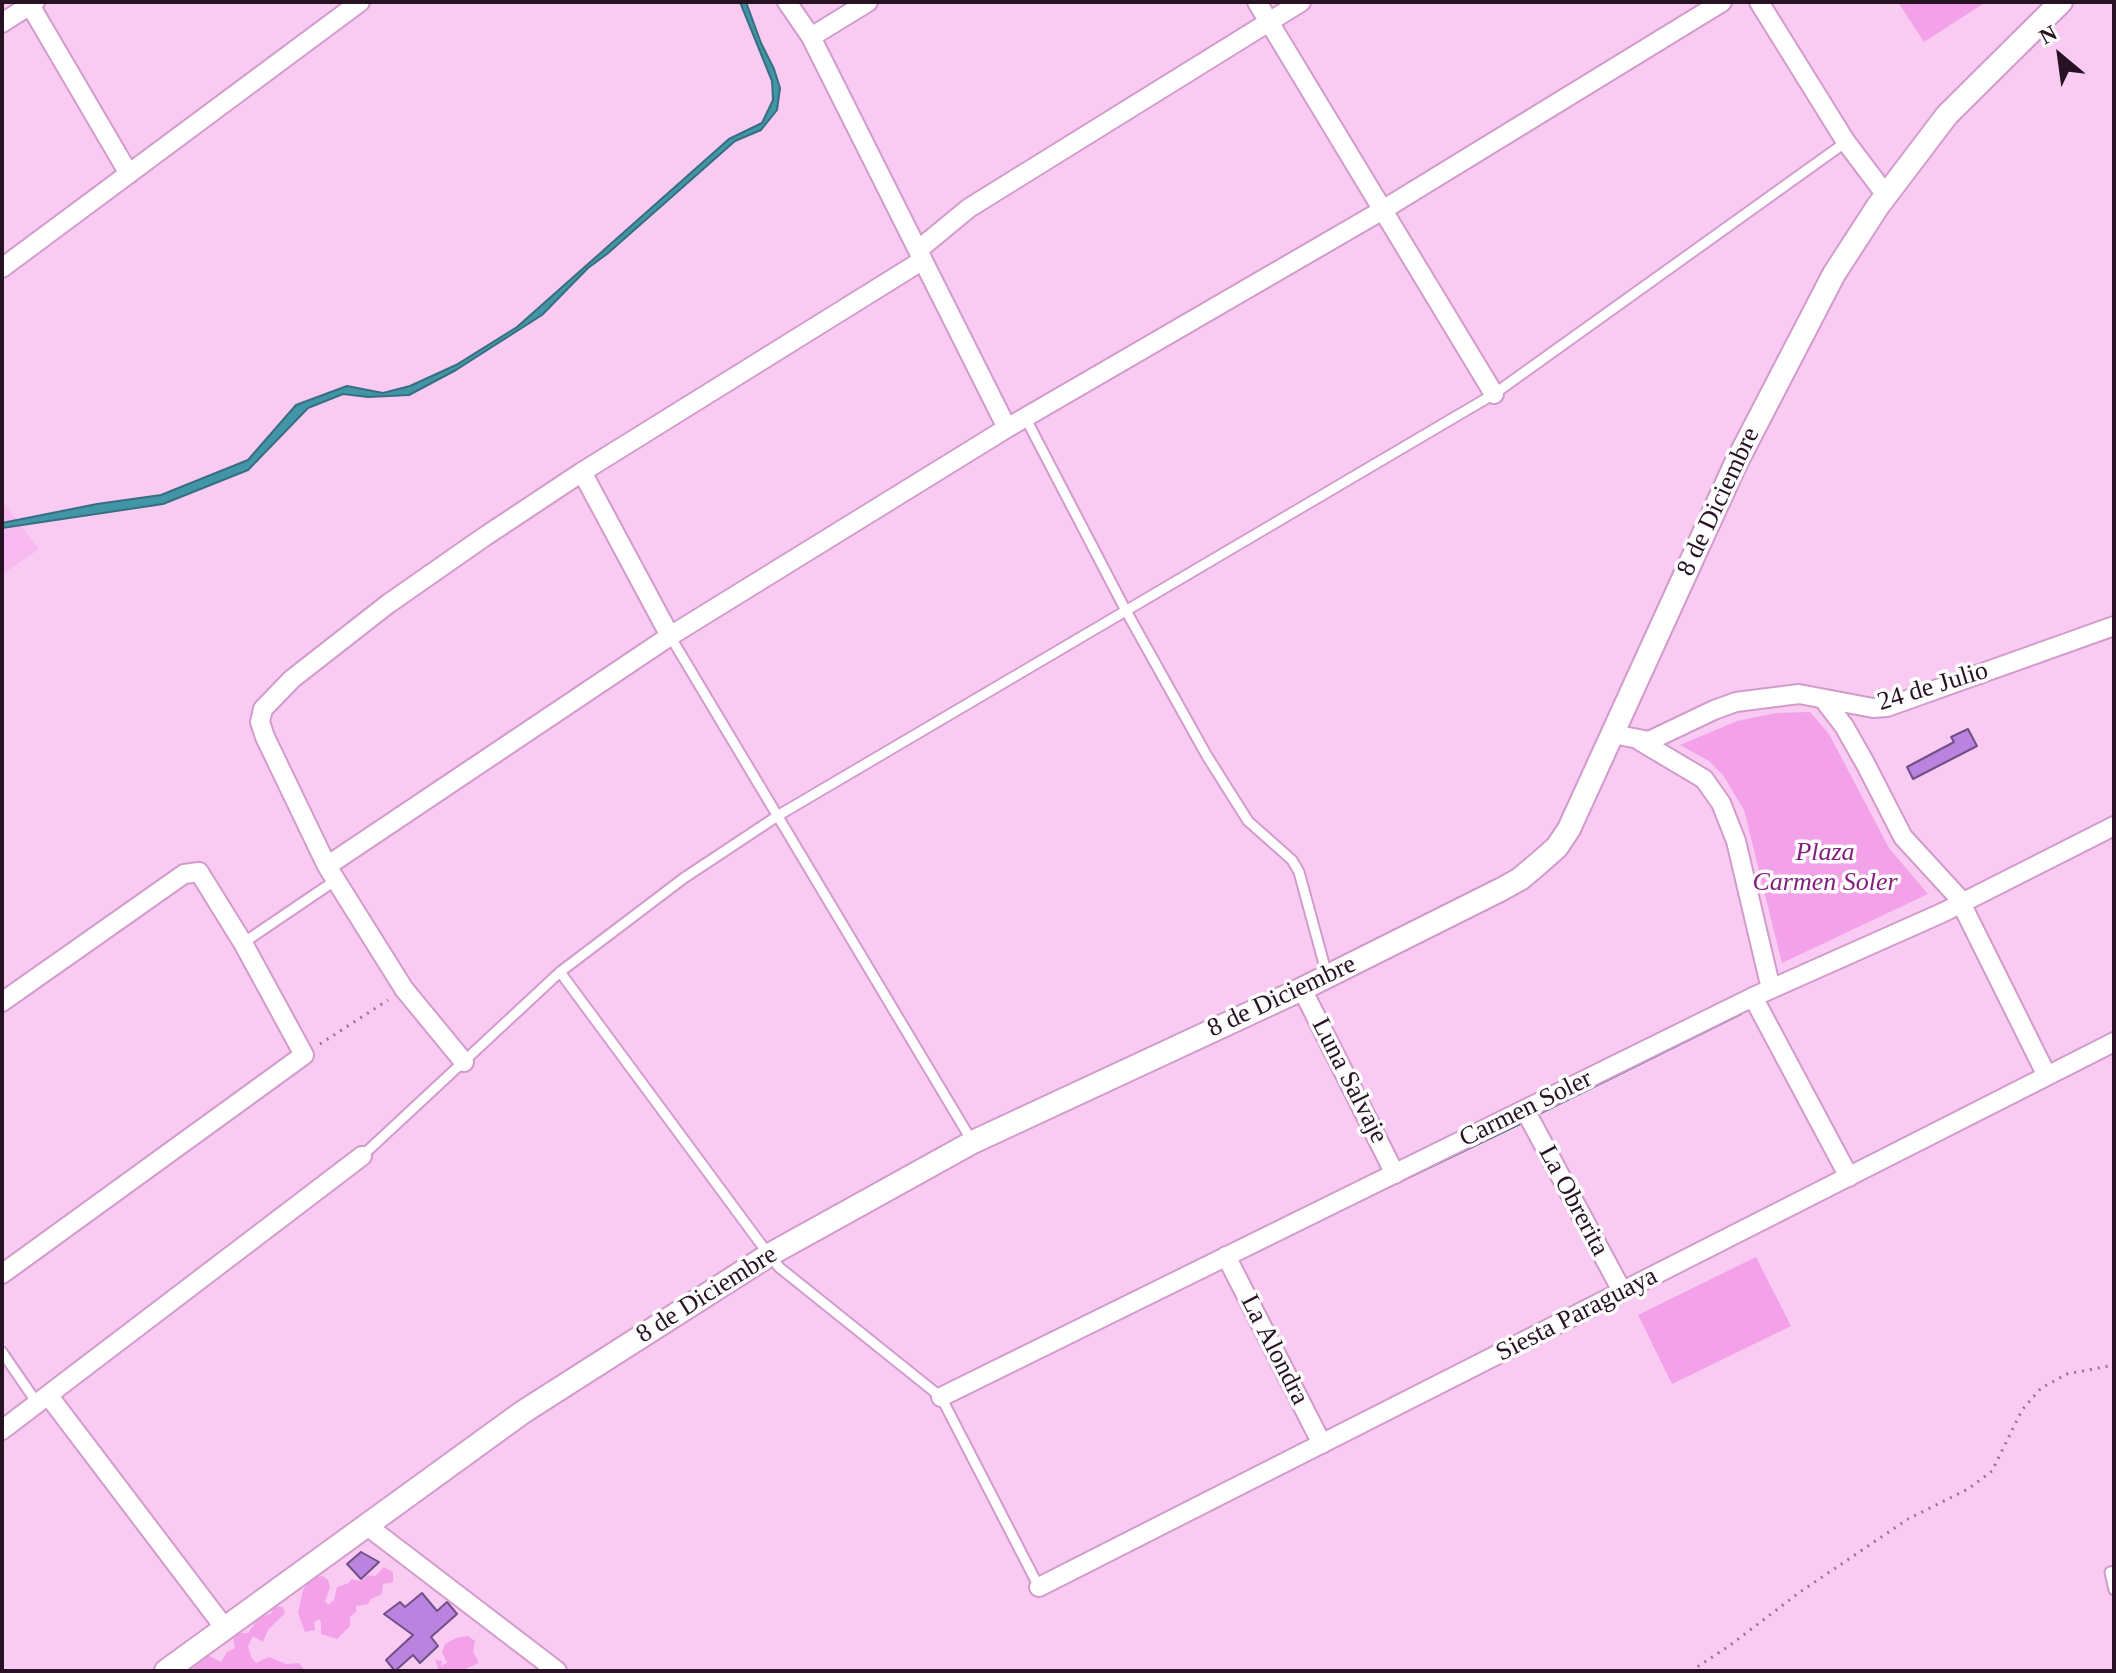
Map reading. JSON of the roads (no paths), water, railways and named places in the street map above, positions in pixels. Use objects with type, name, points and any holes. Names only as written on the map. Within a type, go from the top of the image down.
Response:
[{"type":"street","points":[[2,268],[360,2]]},
{"type":"street","points":[[787,2],[811,37],[1007,428]]},
{"type":"street","points":[[811,37],[868,2]]},
{"type":"street","points":[[1257,2],[1494,394]]},
{"type":"street","points":[[464,1062],[404,989],[332,873],[265,737],[260,722],[263,709],[292,679],[388,604],[582,472],[921,255],[969,208],[1301,2]]},
{"type":"street","points":[[332,873],[670,636],[1025,417],[1381,211],[1722,2]]},
{"type":"street","points":[[1759,2],[1846,142],[1886,195]]},
{"type":"street","name":"8 de Diciembre","points":[[166,1671],[523,1412],[769,1255],[973,1142],[1302,989],[1511,884],[1539,863],[1557,847],[1569,829],[1736,463],[1782,369],[1834,274],[1886,195],[1947,115],[2061,2]]},
{"type":"street","points":[[2,23],[33,4],[129,174]]},
{"type":"street","points":[[582,472],[670,636]]},
{"type":"street","name":"24 de Julio","points":[[1640,741],[1658,738],[1736,702],[1799,694],[1873,708],[1887,707],[2114,626]]},
{"type":"street","points":[[1824,700],[1844,726],[1903,837],[1962,903],[2047,1076]]},
{"type":"street","points":[[1613,734],[1640,741],[1704,779],[1721,803],[1736,841],[1771,989]]},
{"type":"street","name":"Carmen Soler","points":[[941,1397],[1753,997],[1962,903],[2114,826]]},
{"type":"street","points":[[2,1002],[192,871],[199,872],[243,943],[304,1055],[2,1274]]},
{"type":"street","name":"Luna Salvaje","points":[[1302,989],[1395,1174]]},
{"type":"street","points":[[1753,997],[1849,1177]]},
{"type":"street","name":"Siesta Paraguaya","points":[[1039,1587],[2114,1042]]},
{"type":"street","name":"La Obrerita","points":[[1525,1110],[1622,1291]]},
{"type":"street","points":[[2,1430],[362,1156]]},
{"type":"street","name":"La Alondra","points":[[1226,1256],[1322,1444]]},
{"type":"street","points":[[43,1399],[224,1627]]},
{"type":"street","points":[[366,1525],[557,1671]]},
{"type":"lane","points":[[362,1156],[560,972],[684,878],[779,815],[1494,394],[1846,142]]},
{"type":"lane","points":[[1025,417],[1125,609],[1207,756],[1248,821],[1292,860],[1299,872],[1302,892],[1328,976]]},
{"type":"lane","points":[[670,636],[973,1142]]},
{"type":"lane","points":[[243,943],[332,873]]},
{"type":"lane","points":[[560,972],[780,1268],[941,1397],[1039,1587]]},
{"type":"lane","points":[[2,1352],[43,1399]]},
{"type":"lane","points":[[2114,1571],[2110,1572],[2114,1590]]},
{"type":"park label","name":"Plaza Carmen Soler","points":[[1825,868]]}]
